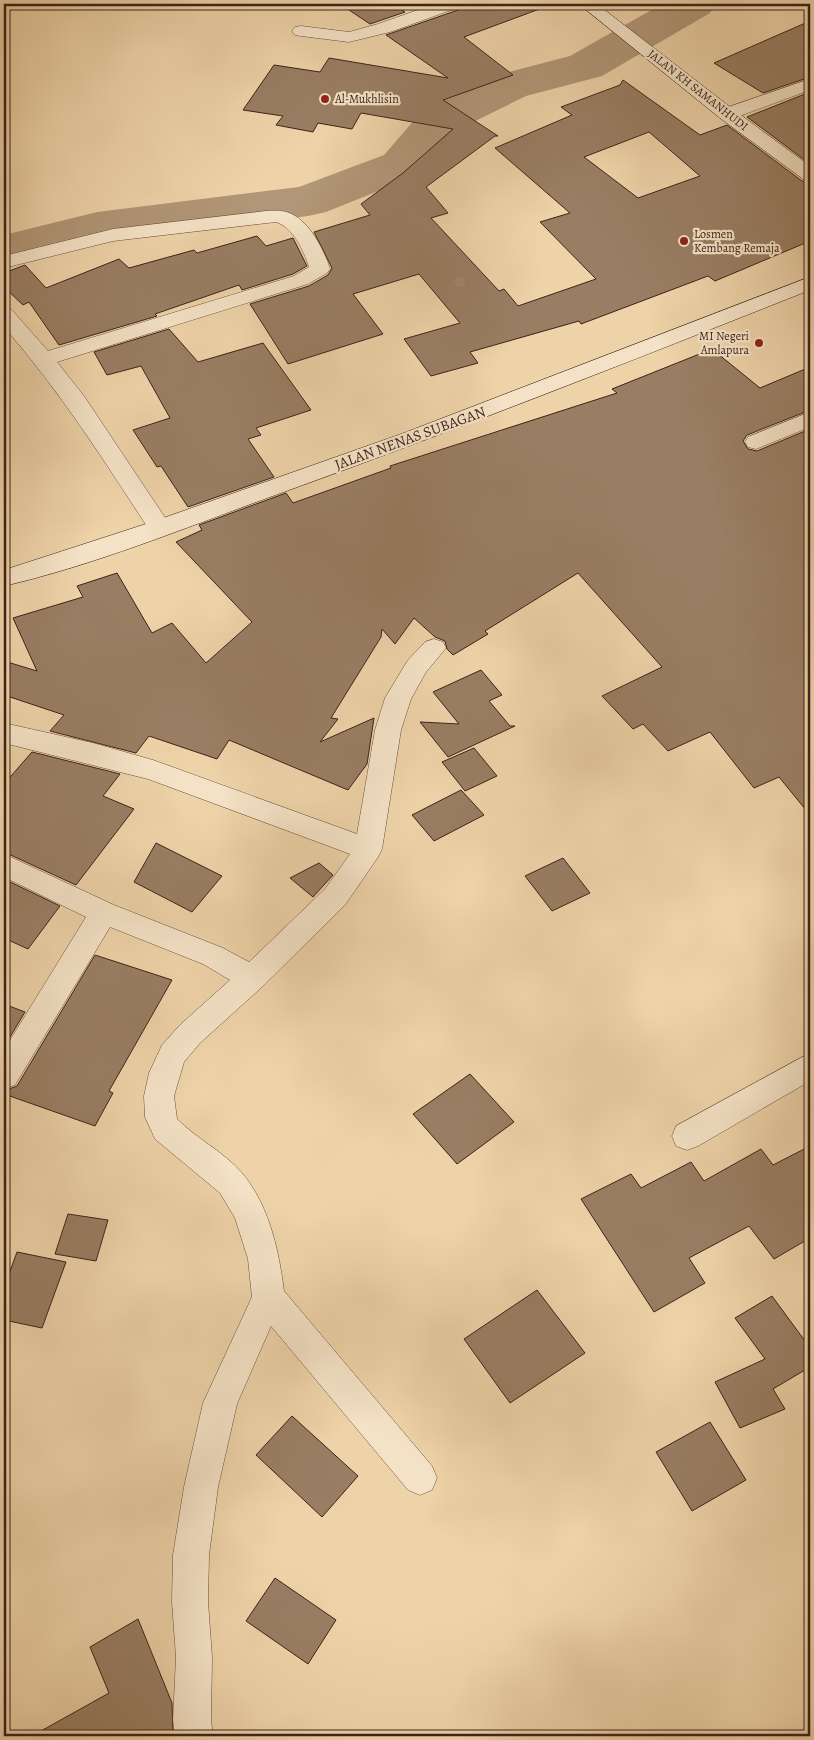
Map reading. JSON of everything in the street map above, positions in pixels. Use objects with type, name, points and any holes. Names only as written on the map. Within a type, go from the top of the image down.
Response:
[{"type":"street","points":[[301,31],[350,38],[451,4]]},
{"type":"street","name":"JALAN KH SAMANHUDI","points":[[593,8],[727,114],[810,175]]},
{"type":"street","points":[[727,114],[810,84]]},
{"type":"street","points":[[4,262],[113,235],[266,217],[281,217],[290,221],[318,259],[320,269],[301,280],[44,359]]},
{"type":"street","name":"JALAN NENAS SUBAGAN","points":[[4,578],[41,568],[160,528],[412,438],[810,283]]},
{"type":"street","points":[[4,314],[44,359],[76,402],[160,528]]},
{"type":"street","points":[[756,442],[810,419]]},
{"type":"street","points":[[194,1736],[192,1720],[194,1657],[190,1602],[192,1554],[201,1487],[220,1404],[268,1296],[264,1259],[252,1222],[231,1183],[205,1160],[176,1140],[166,1129],[160,1117],[159,1096],[164,1073],[172,1054],[190,1034],[252,978],[335,897],[368,849],[391,722],[398,698],[417,666],[434,648]]},
{"type":"street","points":[[4,733],[122,761],[206,789],[317,832],[368,849]]},
{"type":"street","points":[[4,865],[104,913],[213,956],[252,978]]},
{"type":"street","points":[[4,1076],[104,913]]},
{"type":"street","points":[[687,1136],[810,1066]]},
{"type":"street","points":[[268,1296],[420,1478]]},
{"type":"building","points":[[340,4],[392,4],[405,12],[370,24]]},
{"type":"building","points":[[462,4],[544,4],[545,7],[464,37],[513,75],[443,100],[498,136],[495,136],[426,187],[448,213],[431,218],[499,291],[504,289],[518,306],[596,279],[540,222],[570,213],[495,148],[572,115],[561,107],[620,85],[623,80],[700,135],[727,125],[802,181],[810,183],[810,241],[715,281],[708,276],[581,324],[579,321],[470,352],[478,363],[431,376],[404,339],[460,323],[419,274],[353,294],[383,334],[288,364],[250,304],[309,286],[328,275],[332,268],[314,232],[370,215],[361,204],[403,173],[453,129],[361,113],[352,129],[318,123],[313,132],[276,125],[283,116],[243,110],[274,65],[320,72],[329,58],[448,78],[386,35],[458,10]],"holes":[[[649,132],[700,176],[638,198],[584,157]]]},
{"type":"building","points":[[810,21],[810,77],[763,93],[714,63]]},
{"type":"building","points":[[810,92],[810,164],[747,117]]},
{"type":"building","points":[[257,236],[266,246],[293,238],[307,266],[293,274],[242,290],[239,285],[155,314],[157,316],[59,345],[29,302],[23,305],[4,287],[4,273],[25,265],[46,288],[119,259],[129,268],[194,250],[197,253]]},
{"type":"building","points":[[169,329],[198,362],[263,343],[311,410],[256,428],[261,435],[248,439],[274,477],[188,507],[161,466],[157,467],[133,430],[170,418],[141,366],[107,375],[94,352]]},
{"type":"building","points":[[712,349],[760,388],[810,367],[810,410],[747,435],[743,441],[748,449],[757,451],[810,429],[810,815],[779,777],[754,788],[710,732],[668,751],[643,724],[633,729],[602,696],[662,667],[578,573],[485,631],[488,634],[453,655],[447,649],[445,641],[435,637],[414,618],[395,644],[382,629],[381,637],[331,718],[338,719],[320,742],[374,718],[367,764],[348,790],[229,740],[217,759],[149,736],[136,753],[50,731],[64,715],[4,695],[4,661],[37,671],[13,618],[83,597],[77,586],[117,573],[152,633],[172,623],[206,663],[252,622],[176,542],[202,530],[199,525],[286,493],[293,503],[391,468],[390,466],[617,393],[612,389]]},
{"type":"building","points":[[481,670],[502,695],[489,701],[510,726],[515,726],[448,757],[420,722],[459,724],[433,692]]},
{"type":"building","points":[[474,748],[497,776],[465,791],[442,762]]},
{"type":"building","points":[[32,752],[120,774],[103,796],[134,809],[76,885],[4,852],[4,784]]},
{"type":"building","points":[[461,790],[484,815],[434,841],[412,815]]},
{"type":"building","points":[[156,843],[222,876],[192,912],[134,882]]},
{"type":"building","points":[[563,858],[590,893],[552,911],[525,876]]},
{"type":"building","points":[[319,863],[333,875],[313,897],[290,878]]},
{"type":"building","points":[[4,879],[60,906],[28,949],[4,938]]},
{"type":"building","points":[[95,955],[172,980],[109,1091],[113,1093],[95,1126],[4,1094],[4,1091],[17,1086]]},
{"type":"building","points":[[4,1004],[25,1012],[4,1047]]},
{"type":"building","points":[[470,1074],[514,1122],[457,1164],[413,1114]]},
{"type":"building","points":[[810,1146],[810,1238],[774,1259],[749,1226],[689,1258],[705,1283],[654,1312],[581,1199],[631,1174],[641,1188],[691,1162],[704,1181],[761,1149],[773,1165]]},
{"type":"building","points":[[68,1214],[108,1220],[96,1261],[55,1254]]},
{"type":"building","points":[[17,1252],[66,1262],[42,1328],[4,1320],[4,1288]]},
{"type":"building","points":[[537,1290],[585,1353],[510,1403],[464,1339]]},
{"type":"building","points":[[772,1296],[805,1341],[810,1339],[810,1367],[773,1389],[785,1409],[740,1428],[715,1382],[765,1359],[735,1318]]},
{"type":"building","points":[[292,1416],[358,1476],[322,1517],[256,1455]]},
{"type":"building","points":[[710,1422],[746,1480],[692,1511],[656,1452]]},
{"type":"building","points":[[275,1578],[336,1620],[308,1664],[246,1621]]},
{"type":"building","points":[[138,1619],[172,1703],[173,1736],[32,1736],[109,1693],[90,1647]]},
{"type":"waterway","points":[[4,250],[97,227],[308,201],[401,165],[440,120],[510,86],[586,66],[694,4]]},
{"type":"place","name":"Al-Mukhlisin","points":[[325,99]]},
{"type":"place","name":"Losmen Kembang Remaja","points":[[684,241]]},
{"type":"place","name":"MI Negeri Amlapura","points":[[759,343]]}]
